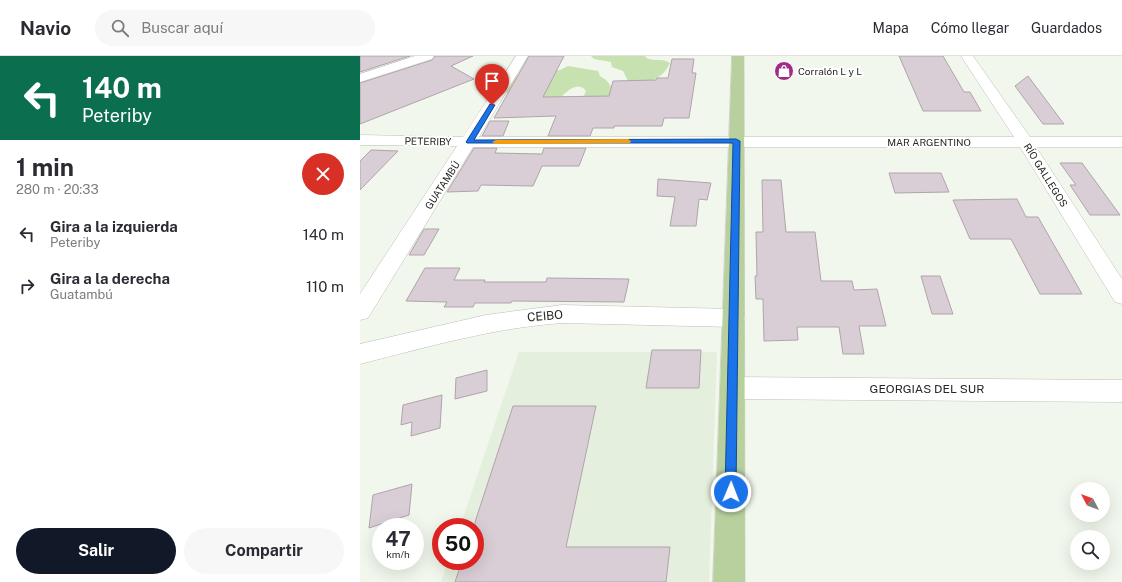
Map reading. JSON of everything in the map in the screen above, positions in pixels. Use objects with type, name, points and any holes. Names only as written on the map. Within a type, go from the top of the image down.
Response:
[{"type":"main road","points":[[729,582],[738,56]]},
{"type":"street","points":[[360,78],[428,56]]},
{"type":"street","name":"GUATAMBÚ","points":[[360,312],[469,142],[522,56]]},
{"type":"street","name":"RÍO GALLEGOS","points":[[967,56],[1025,142],[1122,296]]},
{"type":"street","name":"PETERIBY","points":[[360,140],[469,142],[736,141]]},
{"type":"street","name":"MAR ARGENTINO","points":[[736,141],[1122,142]]},
{"type":"street","name":"CEIBO","points":[[360,354],[497,322],[537,315],[562,314],[734,318]]},
{"type":"street","name":"GEORGIAS DEL SUR","points":[[732,388],[1122,391]]},
{"type":"shaded area","points":[[519,352],[717,352],[709,582],[441,582],[445,570],[484,570],[484,518],[463,518]]},
{"type":"green space","points":[[591,56],[645,56],[650,59],[663,60],[670,63],[662,74],[653,80],[629,83],[623,71],[612,67],[611,62],[594,59]]},
{"type":"green space","points":[[568,66],[598,71],[600,76],[606,80],[613,89],[611,98],[582,100],[586,91],[578,87],[571,89],[559,98],[554,99],[531,98],[503,92],[514,77],[560,70]]},
{"type":"building","points":[[360,56],[410,56],[360,72]]},
{"type":"building","points":[[435,56],[473,56],[451,66],[474,79],[360,124],[360,83],[432,60]]},
{"type":"building","points":[[529,56],[564,56],[543,97],[609,96],[613,81],[656,80],[657,78],[668,78],[672,59],[694,59],[692,73],[696,73],[689,118],[664,118],[662,126],[614,126],[614,128],[593,128],[590,136],[548,136],[556,116],[494,118]]},
{"type":"building","points":[[899,56],[943,56],[964,92],[970,92],[981,111],[923,111]]},
{"type":"building","points":[[1028,76],[1064,124],[1043,124],[1015,86]]},
{"type":"building","points":[[490,121],[509,121],[503,136],[482,136]]},
{"type":"building","points":[[474,148],[497,148],[495,153],[542,154],[544,148],[586,148],[579,166],[542,166],[533,186],[481,185],[478,191],[447,192]]},
{"type":"building","points":[[371,150],[398,151],[360,190],[360,161]]},
{"type":"building","points":[[1060,163],[1082,163],[1120,215],[1090,215],[1070,185],[1076,185]]},
{"type":"building","points":[[889,173],[941,173],[949,192],[895,193]]},
{"type":"building","points":[[658,179],[711,183],[707,200],[699,199],[696,226],[670,226],[675,197],[657,196]]},
{"type":"building","points":[[762,180],[781,180],[786,232],[815,232],[821,281],[852,281],[854,290],[877,289],[886,326],[859,326],[864,354],[843,354],[839,327],[797,327],[798,340],[764,341],[763,299],[756,299],[755,276],[757,276],[756,232],[763,232]]},
{"type":"building","points":[[1017,199],[1026,217],[1038,217],[1082,294],[1040,294],[1011,239],[970,239],[953,200]]},
{"type":"building","points":[[424,229],[439,229],[424,255],[409,255]]},
{"type":"building","points":[[425,268],[460,268],[454,280],[485,280],[484,282],[546,282],[547,278],[629,279],[624,302],[512,301],[511,303],[475,303],[473,307],[444,307],[447,302],[406,301]]},
{"type":"building","points":[[921,276],[940,276],[953,314],[932,314]]},
{"type":"building","points":[[652,350],[701,350],[699,388],[646,388]]},
{"type":"building","points":[[487,370],[487,391],[455,399],[456,378]]},
{"type":"building","points":[[442,395],[440,428],[411,436],[412,422],[401,425],[403,405]]},
{"type":"building","points":[[513,406],[596,406],[566,547],[670,547],[666,582],[455,582],[459,570],[484,570],[484,518],[476,518]]},
{"type":"building","points":[[412,484],[409,515],[400,518],[372,518],[372,527],[369,528],[373,495]]},
{"type":"slow traffic","points":[[496,142],[628,141]]},
{"type":"place","name":"Corralón L y L","points":[[784,71]]},
{"type":"route","points":[[492,105],[469,142],[736,141],[731,492]]}]
